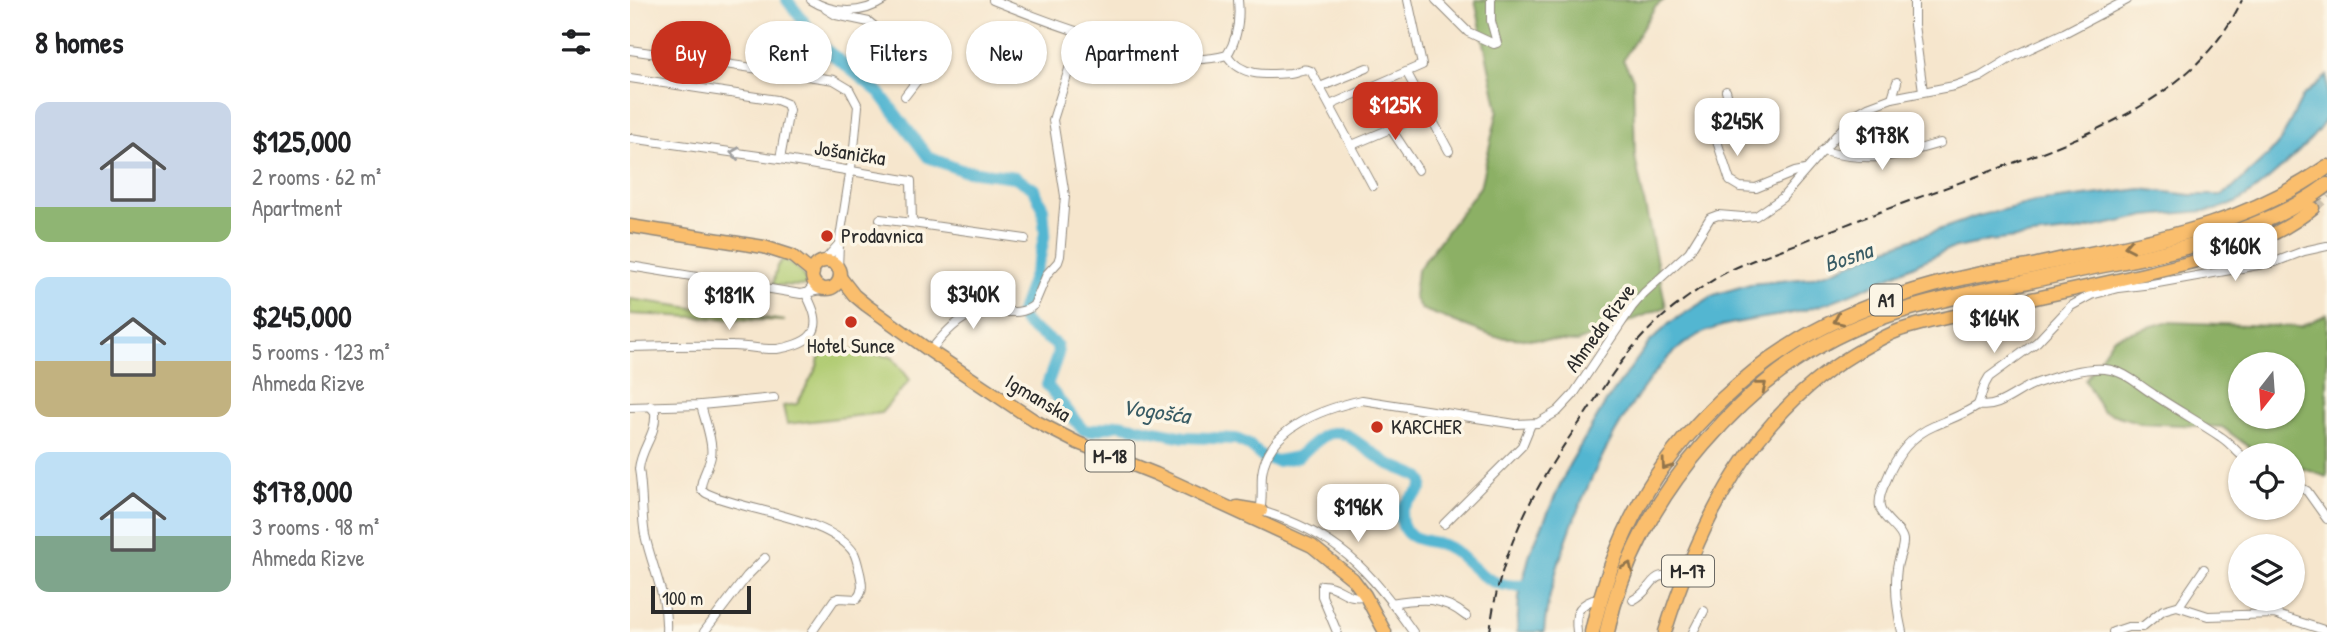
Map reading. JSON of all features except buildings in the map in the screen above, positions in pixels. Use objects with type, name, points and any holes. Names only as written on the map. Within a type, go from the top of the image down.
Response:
[{"type":"highway","name":"A1","points":[[1592,632],[1599,601],[1619,547],[1640,502],[1667,463],[1724,399],[1763,365],[1793,344],[1870,306],[1923,288],[1978,274],[2154,241],[2205,228],[2280,195],[2327,167]]},
{"type":"highway","name":"A1","points":[[1607,632],[1620,586],[1659,502],[1685,466],[1723,422],[1760,387],[1796,360],[1847,332],[1900,311],[2190,246],[2251,226],[2327,184]]},
{"type":"main road","name":"M-17","points":[[1665,632],[1712,512],[1741,461],[1772,422],[1807,388],[1836,365],[1878,340],[1924,323],[2138,281],[2228,253],[2258,242],[2301,219],[2313,208]]},
{"type":"main road","name":"M-18","points":[[630,226],[764,247],[792,256],[832,262],[839,272]]},
{"type":"main road","name":"M-18","points":[[792,256],[813,276],[818,286],[828,288]]},
{"type":"main road","points":[[813,276],[814,269],[822,261]]},
{"type":"main road","points":[[828,288],[837,284],[839,272]]},
{"type":"main road","name":"Igmanska","points":[[839,272],[853,295]]},
{"type":"main road","name":"Igmanska","points":[[828,288],[853,295],[930,351],[1049,428],[1219,504],[1259,516],[1321,552],[1342,569],[1365,595],[1385,632]]},
{"type":"street","points":[[811,0],[836,15],[869,22],[922,65],[922,74],[905,96]]},
{"type":"street","points":[[826,9],[856,10],[868,8],[884,0]]},
{"type":"street","points":[[993,0],[1061,27]]},
{"type":"street","points":[[1203,60],[1227,55],[1234,44],[1239,26],[1238,0]]},
{"type":"street","points":[[1330,105],[1422,65],[1408,0]]},
{"type":"street","points":[[1436,0],[1468,32],[1494,44],[1497,43],[1490,21],[1491,0]]},
{"type":"street","name":"Ahmeda Rizve","points":[[1531,424],[1549,418],[1573,395],[1632,307],[1689,252],[1710,218],[1718,215],[1756,216],[1782,198],[1854,115],[1892,98],[1954,86],[1980,77],[2014,55],[2064,33],[2127,0]]},
{"type":"street","points":[[1914,2],[1914,25],[1923,91]]},
{"type":"street","points":[[630,50],[834,80],[849,89],[858,106],[839,244],[839,272]]},
{"type":"street","points":[[1227,55],[1243,71],[1250,73],[1290,73],[1308,68],[1373,186]]},
{"type":"street","points":[[1320,87],[1367,68]]},
{"type":"street","points":[[1407,73],[1449,151]]},
{"type":"street","points":[[630,78],[777,100],[788,104],[780,159]]},
{"type":"street","points":[[1892,98],[1897,82]]},
{"type":"street","points":[[930,351],[949,329],[974,313],[1027,310],[1034,305],[1047,274],[1058,262],[1065,196],[1053,120],[1064,84]]},
{"type":"street","points":[[1726,91],[1730,104],[1728,111],[1713,121],[1712,126],[1730,181],[1740,187],[1756,188],[1805,170]]},
{"type":"street","points":[[1352,145],[1428,113]]},
{"type":"street","points":[[1391,128],[1418,170]]},
{"type":"street","name":"Jošanička","points":[[630,138],[911,181],[912,223]]},
{"type":"street","points":[[1822,151],[1872,159],[1900,155],[1940,143]]},
{"type":"street","points":[[880,219],[1024,239]]},
{"type":"street","points":[[822,261],[839,244]]},
{"type":"street","points":[[1902,632],[1895,589],[1903,541],[1900,533],[1882,515],[1879,505],[1881,492],[1895,461],[1912,440],[1928,428],[1962,416],[1978,405],[1980,394],[1989,377],[2037,342],[2080,300],[2138,281],[2275,262],[2327,246]]},
{"type":"street","points":[[630,266],[806,294],[828,288]]},
{"type":"street","points":[[806,294],[812,287],[813,276]]},
{"type":"street","points":[[630,347],[787,347],[806,339],[814,331],[815,313],[806,294]]},
{"type":"street","points":[[1978,405],[1994,405],[2035,384],[2054,378],[2105,369],[2130,377],[2228,443]]},
{"type":"street","points":[[630,407],[701,405],[774,398]]},
{"type":"street","points":[[1413,632],[1360,566],[1336,545],[1304,526],[1259,516],[1264,466],[1283,434],[1299,423],[1339,405],[1362,401],[1485,420],[1531,424],[1529,435],[1522,446],[1444,524]]},
{"type":"street","points":[[701,405],[712,449],[710,462],[701,480],[701,489],[705,493],[803,522],[837,538],[852,549],[856,556],[862,585],[860,596],[834,600],[812,632]]},
{"type":"street","points":[[650,406],[655,412],[654,430],[640,458],[639,469],[645,534],[660,580],[667,618],[666,632]]},
{"type":"street","points":[[2305,490],[2327,519]]},
{"type":"street","points":[[704,632],[747,576],[765,558]]},
{"type":"street","points":[[2179,606],[2204,569]]},
{"type":"street","points":[[1633,600],[1645,592],[1650,582],[1657,577],[1671,575],[1684,579]]},
{"type":"street","points":[[1336,632],[1322,596],[1322,585],[1334,587],[1357,598],[1365,595]]},
{"type":"street","points":[[1391,603],[1435,599],[1453,606],[1466,616]]},
{"type":"street","points":[[1577,632],[1576,615],[1579,608],[1593,600]]},
{"type":"street","points":[[2113,632],[2128,627],[2141,627],[2163,610],[2179,606],[2208,616],[2274,614],[2327,631]]},
{"type":"street","points":[[1693,632],[1704,611]]},
{"type":"green space","points":[[1475,0],[1664,0],[1655,7],[1623,60],[1633,78],[1635,157],[1666,307],[1577,342],[1495,337],[1421,309],[1414,297],[1417,271],[1480,187],[1498,110]]},
{"type":"green space","points":[[783,259],[798,270],[807,286],[773,285],[777,266]]},
{"type":"green space","points":[[630,299],[785,321],[630,314]]},
{"type":"green space","points":[[2327,314],[2327,477],[2305,469],[2305,443],[2244,443],[2222,427],[2140,423],[2102,411],[2085,380],[2114,337],[2166,322],[2300,327]]},
{"type":"green space","points":[[822,346],[892,357],[910,380],[881,413],[787,424],[783,406],[797,404],[817,367]]},
{"type":"water","points":[[2327,76],[2326,119],[2319,129],[2272,176],[2235,203],[2216,210],[2146,216],[2077,231],[1989,241],[1947,250],[1823,304],[1790,314],[1714,328],[1687,342],[1662,364],[1638,395],[1593,475],[1560,560],[1549,599],[1544,632],[1517,632],[1519,597],[1530,553],[1569,465],[1606,402],[1649,343],[1671,322],[1714,295],[1750,284],[1809,278],[1978,216],[2035,202],[2141,189],[2191,195],[2221,195],[2232,189],[2271,152],[2281,140],[2303,96]]},
{"type":"waterway","name":"Vogošća","points":[[787,0],[825,49],[879,92],[928,157],[961,170],[1015,177],[1034,189],[1043,208],[1045,233],[1040,257],[1020,315],[1027,324],[1057,346],[1058,354],[1047,385],[1083,430],[1091,431],[1118,424],[1185,437],[1236,439],[1249,445],[1264,458],[1277,461],[1297,457],[1323,436],[1331,433],[1347,435],[1387,463],[1420,477],[1421,489],[1407,503],[1401,516],[1403,526],[1411,536],[1450,548],[1481,574],[1497,583],[1535,585]]},
{"type":"tunnel","points":[[2313,208],[2327,194]]},
{"type":"railway","points":[[1490,632],[1501,576],[1520,523],[1533,497],[1562,448],[1618,366],[1664,316],[1723,274],[1742,265],[2052,148],[2128,114],[2163,92],[2194,66],[2221,36],[2242,0]]},
{"type":"place","name":"Prodavnica","points":[[827,236]]},
{"type":"place","name":"Hotel Sunce","points":[[851,322]]},
{"type":"place","name":"KARCHER","points":[[1377,427]]},
{"type":"water label","name":"Bosna","points":[[1848,257]]}]
